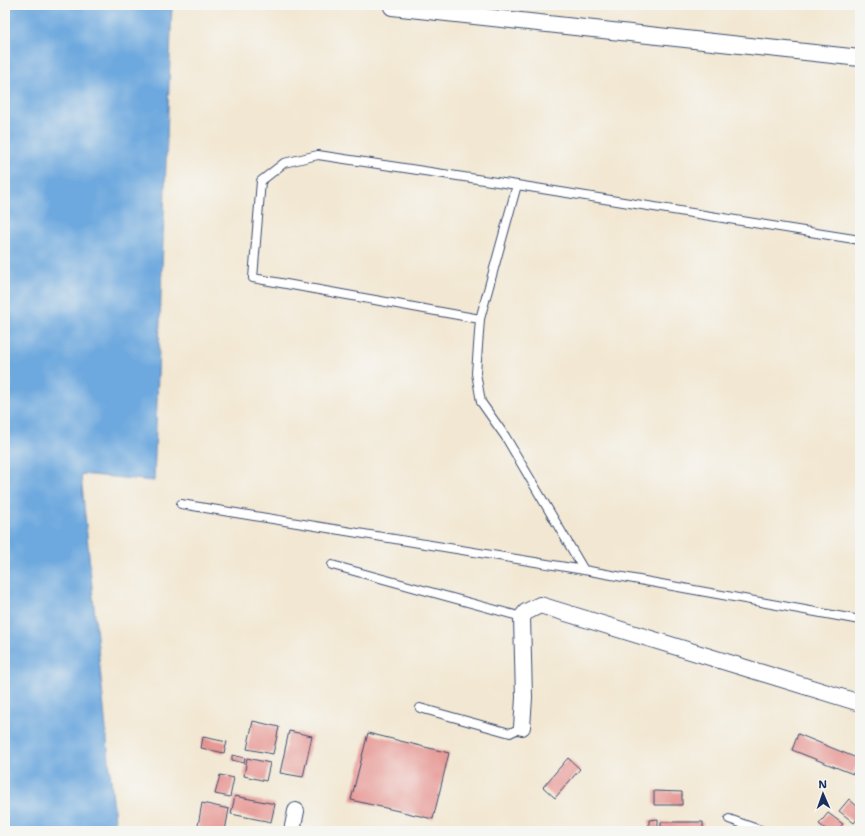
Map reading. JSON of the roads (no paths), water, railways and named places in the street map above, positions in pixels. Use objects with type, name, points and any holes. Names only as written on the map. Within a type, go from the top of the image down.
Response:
[{"type":"street","points":[[392,7],[860,58]]},
{"type":"street","points":[[522,727],[524,698],[522,617],[526,612],[540,605],[860,703]]},
{"type":"street","points":[[292,831],[296,811]]},
{"type":"lane","points":[[480,319],[253,278],[261,181],[284,163],[318,155],[860,240]]},
{"type":"lane","points":[[517,185],[480,319],[476,372],[480,402],[505,436],[584,570]]},
{"type":"lane","points":[[180,504],[584,570],[860,620]]},
{"type":"lane","points":[[332,564],[522,617]]},
{"type":"lane","points":[[420,708],[510,732],[522,727]]},
{"type":"lane","points":[[729,820],[763,831]]},
{"type":"water","points":[[5,5],[172,5],[154,481],[81,474],[116,831],[5,831]]}]
